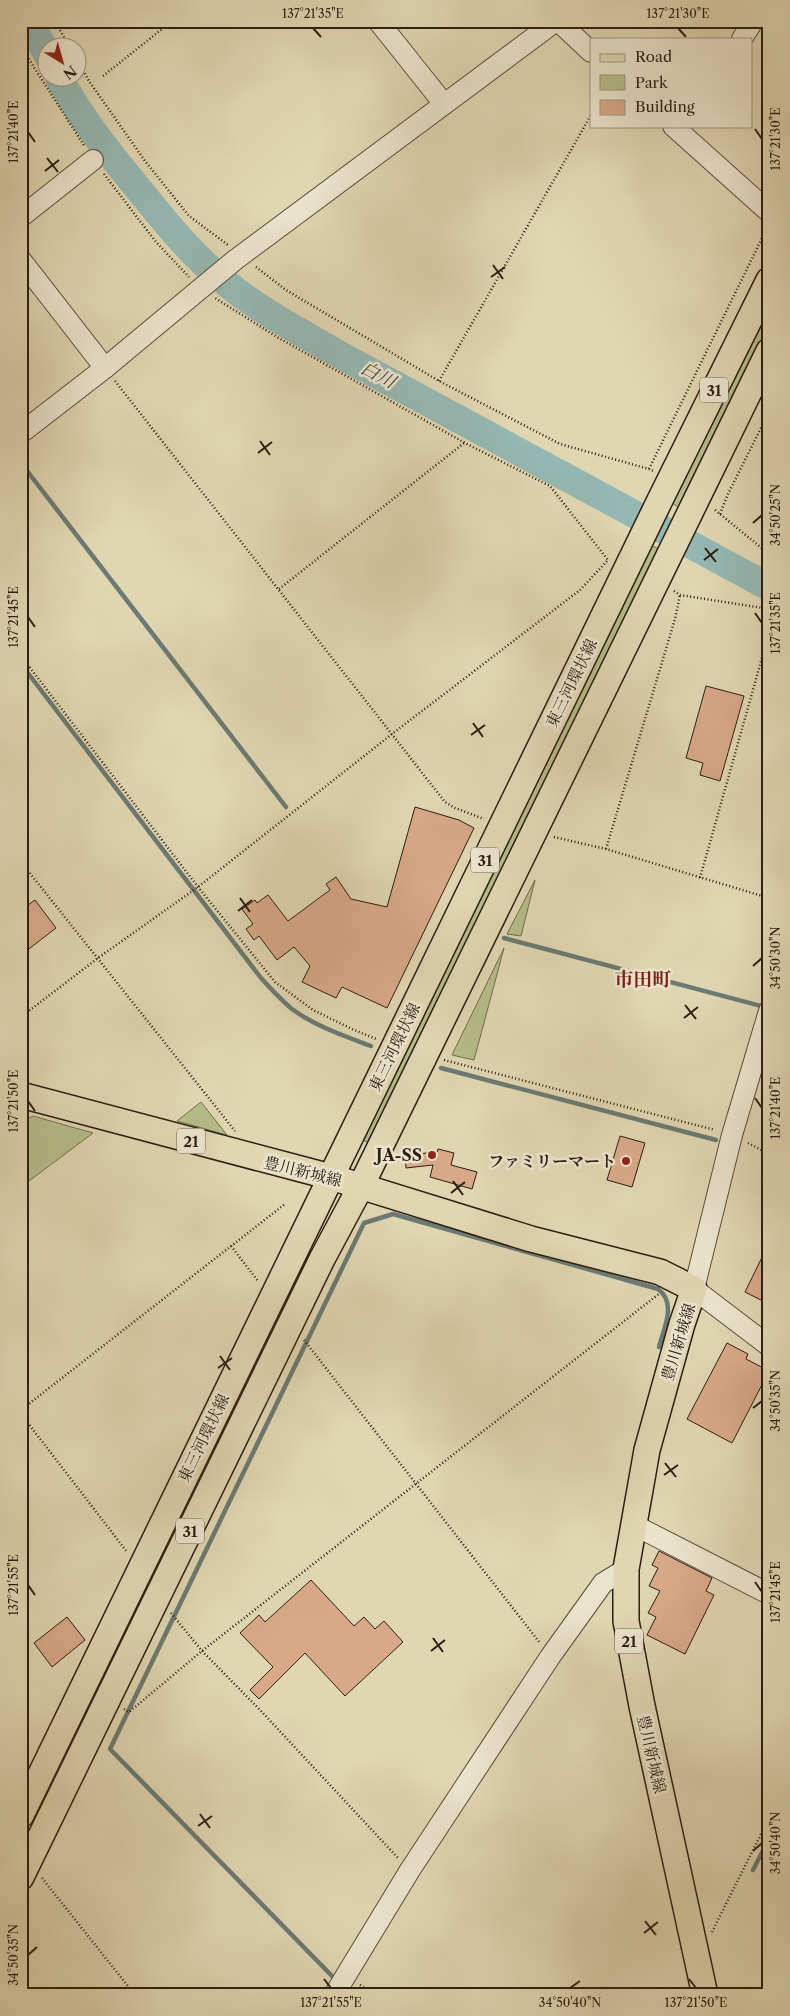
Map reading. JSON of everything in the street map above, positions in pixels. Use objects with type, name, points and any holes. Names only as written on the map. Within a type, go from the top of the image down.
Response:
[{"type":"main road","name":"東三河環状線","points":[[21,1815],[639,543],[769,280]]},
{"type":"main road","name":"東三河環状線","points":[[25,1869],[769,351]]},
{"type":"main road","name":"豊川新城線","points":[[21,1095],[331,1177],[531,1238],[660,1272],[686,1284],[682,1324],[647,1450],[626,1569],[626,1621],[642,1706],[705,1995]]},
{"type":"street","points":[[378,21],[444,104]]},
{"type":"street","points":[[24,426],[105,368],[235,260],[557,21],[590,51]]},
{"type":"street","points":[[743,38],[753,21]]},
{"type":"street","points":[[682,129],[769,212]]},
{"type":"street","points":[[21,217],[93,160]]},
{"type":"street","points":[[21,260],[105,368]]},
{"type":"street","points":[[769,1011],[686,1284],[769,1346]]},
{"type":"street","points":[[634,1525],[769,1594]]},
{"type":"street","points":[[334,1995],[410,1870],[550,1656],[603,1584],[626,1569]]},
{"type":"path","points":[[55,21],[64,38]]},
{"type":"path","points":[[103,76],[172,21]]},
{"type":"path","points":[[21,47],[93,160],[156,242],[204,286],[277,337],[465,443],[550,486],[608,560],[580,590],[392,734],[198,887],[98,958],[21,1017]]},
{"type":"path","points":[[590,117],[438,381],[560,444],[649,469],[656,474]]},
{"type":"path","points":[[649,469],[769,224]]},
{"type":"path","points":[[105,368],[445,802],[454,808],[502,825]]},
{"type":"path","points":[[720,514],[769,412]]},
{"type":"path","points":[[279,589],[465,443]]},
{"type":"path","points":[[715,510],[769,554]]},
{"type":"path","points":[[674,590],[680,595],[769,609]]},
{"type":"path","points":[[606,850],[675,619],[680,595]]},
{"type":"path","points":[[700,878],[769,633]]},
{"type":"path","points":[[21,656],[198,887],[275,982],[313,1010],[352,1030],[394,1046]]},
{"type":"path","points":[[534,832],[606,850],[769,898]]},
{"type":"path","points":[[21,862],[237,1134],[246,1156]]},
{"type":"path","points":[[425,1055],[732,1135],[769,1154]]},
{"type":"path","points":[[21,1410],[285,1204]]},
{"type":"path","points":[[231,1246],[272,1298]]},
{"type":"path","points":[[107,1701],[129,1712],[202,1651],[416,1484],[686,1284]]},
{"type":"path","points":[[291,1323],[550,1656]]},
{"type":"path","points":[[21,1414],[140,1568]]},
{"type":"path","points":[[158,1596],[202,1651],[410,1870]]},
{"type":"path","points":[[711,1933],[769,1818]]},
{"type":"path","points":[[25,1869],[135,1995]]},
{"type":"green space","points":[[769,291],[769,336],[683,510],[667,500]]},
{"type":"green space","points":[[647,543],[663,551],[368,1142],[355,1138]]},
{"type":"green space","points":[[535,880],[521,936],[507,934]]},
{"type":"green space","points":[[504,948],[474,1060],[452,1055]]},
{"type":"green space","points":[[201,1102],[227,1135],[177,1121]]},
{"type":"green space","points":[[33,1116],[93,1133],[21,1187],[21,1122]]},
{"type":"building","points":[[706,686],[744,696],[720,781],[700,775],[703,763],[686,758]]},
{"type":"building","points":[[415,807],[459,820],[474,828],[387,1008],[342,987],[336,998],[302,982],[310,966],[294,947],[277,960],[259,936],[254,940],[246,929],[253,924],[242,909],[255,900],[257,903],[268,895],[288,921],[330,890],[326,884],[336,877],[351,899],[387,907]]},
{"type":"building","points":[[35,900],[56,928],[21,955],[21,910]]},
{"type":"building","name":"ファミリーマート","points":[[620,1136],[645,1143],[632,1187],[607,1180]]},
{"type":"building","points":[[438,1149],[454,1153],[451,1165],[477,1172],[472,1189],[430,1177],[433,1165],[406,1168],[405,1155],[437,1152]]},
{"type":"building","points":[[769,1243],[769,1304],[745,1292]]},
{"type":"building","points":[[727,1343],[748,1354],[746,1359],[769,1371],[732,1443],[687,1419]]},
{"type":"building","points":[[659,1551],[712,1578],[706,1591],[714,1595],[685,1654],[647,1635],[656,1617],[648,1613],[660,1591],[649,1586],[658,1568],[652,1565]]},
{"type":"building","points":[[311,1580],[354,1626],[364,1617],[375,1629],[384,1621],[403,1642],[345,1696],[305,1653],[259,1699],[250,1690],[273,1667],[240,1633],[259,1615],[265,1622]]},
{"type":"building","points":[[67,1617],[85,1640],[52,1667],[34,1643]]},
{"type":"waterway","name":"白川","points":[[29,21],[38,38]]},
{"type":"waterway","name":"白川","points":[[65,88],[95,134],[169,226],[204,263],[243,296],[340,355],[769,587]]},
{"type":"waterway","points":[[21,463],[286,807]]},
{"type":"waterway","points":[[21,664],[261,978],[284,1002],[310,1021],[371,1046]]},
{"type":"waterway","points":[[504,938],[765,1007]]},
{"type":"waterway","points":[[441,1068],[716,1140]]},
{"type":"waterway","points":[[332,1976],[110,1749],[364,1223],[393,1214],[658,1289],[664,1295],[668,1308],[668,1316],[659,1347]]},
{"type":"waterway","points":[[753,1870],[769,1839]]},
{"type":"place","name":"JA-SS","points":[[432,1155]]},
{"type":"place","name":"ファミリーマート","points":[[626,1161]]},
{"type":"district","name":"市田町","points":[[643,979]]}]
